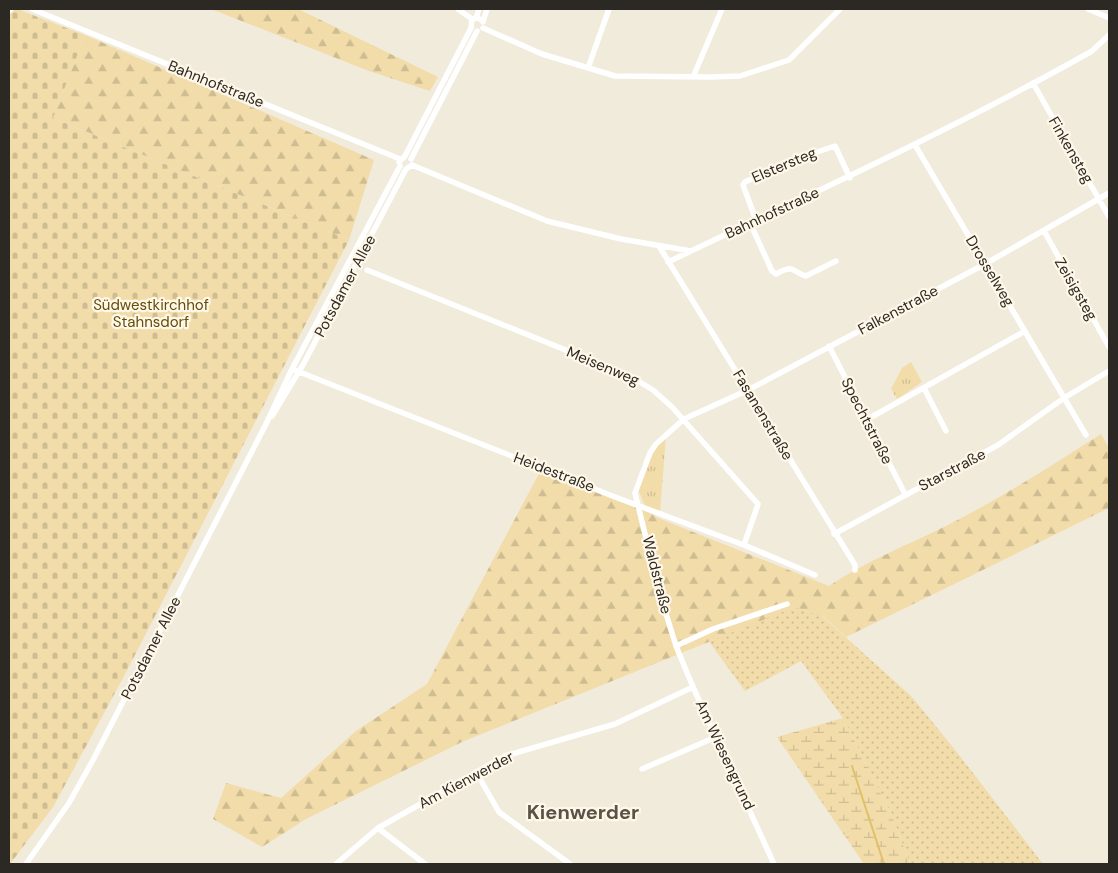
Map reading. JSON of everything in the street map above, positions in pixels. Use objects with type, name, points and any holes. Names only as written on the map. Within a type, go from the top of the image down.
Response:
[{"type":"street","name":"Bahnhofstraße","points":[[32,9],[407,160],[540,218],[621,239],[691,251],[850,178],[915,145],[1092,51],[1109,35]]},
{"type":"street","points":[[458,9],[483,21]]},
{"type":"street","points":[[479,9],[470,25],[542,54],[615,76],[694,77],[740,76],[788,60],[840,9]]},
{"type":"street","points":[[403,168],[483,21],[487,9]]},
{"type":"street","points":[[588,68],[608,9]]},
{"type":"street","points":[[694,77],[722,9]]},
{"type":"street","points":[[1088,9],[1109,18]]},
{"type":"street","name":"Finkensteg","points":[[1033,83],[1109,217]]},
{"type":"street","name":"Drosselweg","points":[[915,145],[1064,398]]},
{"type":"street","name":"Elstersteg","points":[[753,221],[743,189],[745,182],[788,162],[835,146],[850,178]]},
{"type":"street","points":[[403,168],[407,160]]},
{"type":"street","name":"Potsdamer Allee","points":[[26,864],[56,823],[93,760],[265,426],[292,369],[403,168]]},
{"type":"street","name":"Potsdamer Allee","points":[[265,426],[299,372],[403,168]]},
{"type":"street","name":"Falkenstraße","points":[[684,419],[748,390],[985,264],[1100,200],[1109,193]]},
{"type":"street","points":[[753,221],[772,271],[776,274],[790,268],[796,269],[806,276],[836,261]]},
{"type":"street","name":"Zeisigsteg","points":[[1044,231],[1109,347]]},
{"type":"street","name":"Fasanenstraße","points":[[659,246],[834,534],[855,565],[854,570]]},
{"type":"street","points":[[668,262],[691,251]]},
{"type":"street","name":"Meisenweg","points":[[368,270],[630,376],[653,390],[684,419],[758,504],[744,545]]},
{"type":"street","points":[[866,420],[1025,331]]},
{"type":"street","name":"Spechtstraße","points":[[830,346],[905,494]]},
{"type":"street","name":"Heidestraße","points":[[292,369],[744,545],[815,575]]},
{"type":"street","name":"Starstraße","points":[[834,534],[998,445],[1064,398],[1109,371]]},
{"type":"street","points":[[924,388],[946,431]]},
{"type":"street","points":[[1064,398],[1086,435]]},
{"type":"street","name":"Waldstraße","points":[[676,646],[659,591],[635,493],[650,453],[656,444],[684,419]]},
{"type":"street","points":[[676,646],[787,604]]},
{"type":"street","name":"Am Wiesengrund","points":[[676,646],[693,688],[774,864]]},
{"type":"street","name":"Am Kienwerder","points":[[336,864],[378,828],[504,756],[615,724],[693,688]]},
{"type":"street","points":[[642,769],[716,737]]},
{"type":"street","points":[[476,772],[499,812],[570,864]]},
{"type":"street","points":[[378,828],[425,864]]},
{"type":"green space","name":"Südwestkirchhof Stahnsdorf","points":[[9,9],[17,9],[85,35],[53,118],[349,240],[123,678],[53,807],[10,864]]},
{"type":"green space","points":[[211,9],[298,9],[438,77],[430,91],[369,71]]},
{"type":"green space","points":[[85,35],[374,160],[349,240],[53,118]]},
{"type":"green space","points":[[911,362],[922,382],[897,399],[891,389],[902,368]]},
{"type":"green space","points":[[1101,434],[1109,448],[1109,508],[846,637],[824,617],[795,607],[464,741],[306,819],[262,847],[213,819],[226,783],[281,798],[356,731],[427,684],[542,468],[638,505],[658,518],[829,586],[871,562],[985,505]]},
{"type":"green space","points":[[666,436],[660,512],[645,506],[638,489],[651,453]]},
{"type":"green space","points":[[795,607],[822,616],[912,697],[1043,864],[910,864],[892,816],[843,718],[801,661],[745,691],[705,636]]},
{"type":"green space","points":[[843,718],[892,816],[910,864],[864,864],[777,737]]},
{"type":"waterway","points":[[852,766],[884,864]]},
{"type":"district","name":"Kienwerder","points":[[583,812]]}]
